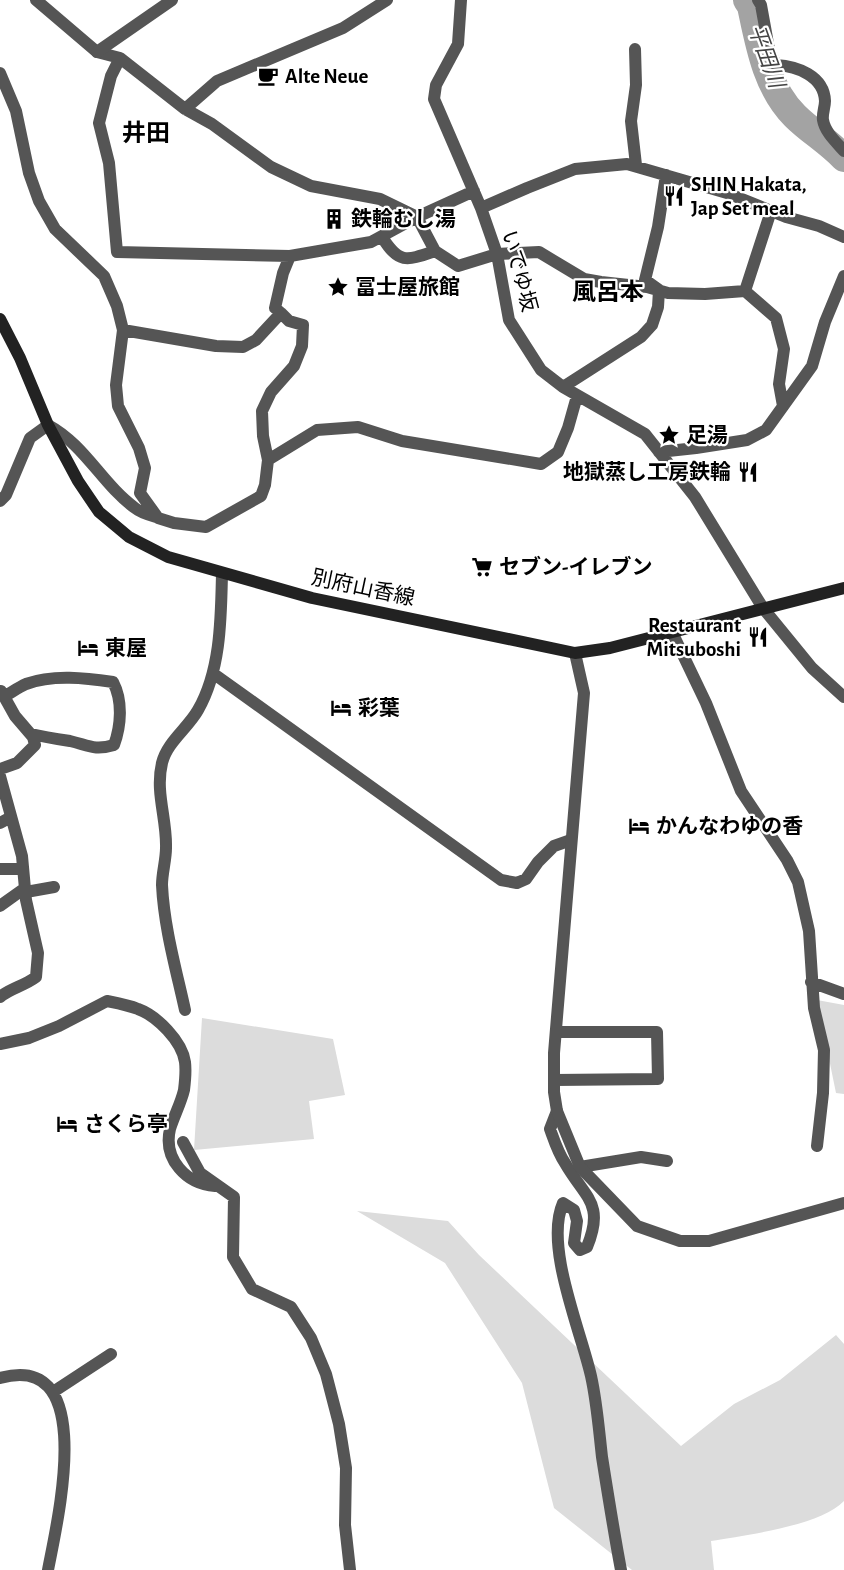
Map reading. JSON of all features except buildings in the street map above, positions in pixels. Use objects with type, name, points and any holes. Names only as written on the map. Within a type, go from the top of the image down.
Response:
[{"type":"main road","name":"別府山香線","points":[[0,319],[20,358],[48,425],[78,482],[99,512],[129,537],[168,557],[312,598],[575,653],[610,648],[844,588]]},
{"type":"street","points":[[36,0],[98,52],[120,58],[185,109],[212,124],[271,168],[311,186],[380,199],[417,217],[435,251],[458,266],[496,254],[539,252],[584,279],[647,287],[668,293],[705,294],[745,291],[777,318],[784,349],[779,384],[783,406]]},
{"type":"street","points":[[185,109],[217,81],[343,28],[387,0]]},
{"type":"street","name":"いでゆ坂","points":[[460,0],[458,44],[436,85],[434,99],[481,208],[496,254],[509,320],[541,370],[577,396],[645,434],[695,497],[763,608],[812,668],[844,697]]},
{"type":"street","points":[[758,0],[761,5],[769,49],[776,65],[793,66],[812,77],[821,86],[825,100],[823,120],[831,137],[844,151]]},
{"type":"street","points":[[98,52],[170,1]]},
{"type":"street","points":[[635,48],[636,85],[631,121],[636,165]]},
{"type":"street","points":[[120,58],[111,76],[99,123],[109,163],[117,252],[290,256],[371,242],[417,217],[474,191]]},
{"type":"street","points":[[0,74],[16,111],[29,173],[39,201],[55,228],[104,276],[117,306],[123,330],[116,386],[118,406],[139,448],[145,468],[140,493],[158,518]]},
{"type":"street","points":[[481,208],[575,169],[627,164],[726,193],[844,237]]},
{"type":"street","points":[[659,290],[645,280],[658,227],[666,176]]},
{"type":"street","points":[[745,291],[771,211]]},
{"type":"street","points":[[382,237],[392,253],[409,260],[435,251]]},
{"type":"street","points":[[0,501],[6,495],[30,438],[48,425],[63,433],[83,453],[107,484],[137,510],[158,518],[174,523],[206,527],[261,496],[266,485],[268,460],[263,436],[262,411],[271,392],[294,366],[302,346],[303,325],[289,321],[275,308],[283,273],[290,256]]},
{"type":"street","points":[[659,452],[747,440],[766,430],[812,366],[825,322],[844,276]]},
{"type":"street","points":[[563,387],[641,337],[652,325],[658,307],[659,290]]},
{"type":"street","points":[[123,330],[216,346],[243,347],[256,340],[281,313]]},
{"type":"street","points":[[268,460],[317,430],[358,427],[402,441],[541,464],[558,452],[577,396]]},
{"type":"street","points":[[185,1010],[167,924],[162,883],[166,848],[158,783],[163,760],[174,741],[198,711],[214,674],[222,573]]},
{"type":"street","points":[[672,632],[706,703],[741,790],[787,860],[798,882],[809,931],[814,1008],[824,1050],[823,1093],[817,1146]]},
{"type":"street","points":[[575,653],[584,693],[554,1080],[557,1111],[580,1167],[637,1226],[680,1241],[709,1240],[844,1203]]},
{"type":"street","points":[[214,674],[501,880],[517,883],[526,879],[537,862],[554,846],[571,840]]},
{"type":"street","points":[[0,769],[17,763],[35,745],[31,734],[15,716],[2,693],[44,680],[74,678],[113,682],[118,692],[120,712],[118,734],[114,745],[104,748],[87,747],[73,741],[31,734]]},
{"type":"street","points":[[0,776],[6,820],[22,855],[25,890],[38,953],[36,977],[26,984],[6,991],[0,997]]},
{"type":"street","points":[[0,868],[23,869]]},
{"type":"street","points":[[0,906],[25,890],[54,887]]},
{"type":"street","points":[[811,982],[844,994]]},
{"type":"street","points":[[0,1044],[29,1038],[59,1026],[107,1001],[138,1008],[159,1021],[176,1042],[185,1061],[184,1091],[169,1137],[173,1161],[191,1180],[204,1185],[216,1186]]},
{"type":"street","points":[[554,1080],[658,1079],[659,1060],[657,1032],[556,1032]]},
{"type":"street","points":[[557,1111],[550,1129],[565,1164],[584,1190],[593,1208],[595,1228],[587,1248],[580,1250],[574,1243],[577,1221],[574,1210],[563,1203],[558,1214],[557,1235],[562,1267],[591,1377],[621,1570]]},
{"type":"street","points":[[183,1142],[200,1173],[234,1197],[233,1257],[252,1289],[291,1307],[311,1338],[326,1374],[339,1425],[346,1468],[345,1525],[350,1570]]},
{"type":"street","points":[[580,1167],[641,1157],[667,1161]]},
{"type":"street","points":[[53,1392],[111,1354]]},
{"type":"street","points":[[0,1378],[21,1373],[44,1381],[53,1392],[62,1418],[65,1440],[60,1502],[48,1570]]},
{"type":"shaded area","points":[[817,1000],[844,1005],[844,1094],[836,1093]]},
{"type":"shaded area","points":[[202,1018],[333,1039],[345,1095],[309,1101],[314,1139],[194,1150]]},
{"type":"shaded area","points":[[357,1211],[448,1221],[479,1255],[681,1446],[734,1404],[780,1380],[836,1335],[844,1344],[844,1501],[833,1510],[801,1523],[711,1541],[714,1570],[632,1570],[554,1508],[522,1383],[445,1263]]},
{"type":"waterway","name":"平田川","points":[[747,0],[751,6],[765,64],[777,92],[795,116],[844,158]]},
{"type":"place","name":"Alte Neue","points":[[268,76]]},
{"type":"place","name":"SHIN Hakata, Jap Set meal","points":[[674,196]]},
{"type":"place","name":"鉄輪むし湯","points":[[334,219]]},
{"type":"place","name":"冨士屋旅館","points":[[338,287]]},
{"type":"place","name":"足湯","points":[[669,435]]},
{"type":"place","name":"地獄蒸し工房鉄輪","points":[[748,472]]},
{"type":"place","name":"セブン-イレブン","points":[[482,567]]},
{"type":"place","name":"Restaurant Mitsuboshi","points":[[758,637]]},
{"type":"place","name":"東屋","points":[[88,648]]},
{"type":"place","name":"彩葉","points":[[341,708]]},
{"type":"place","name":"かんなわゆの香","points":[[639,826]]},
{"type":"place","name":"さくら亭","points":[[67,1124]]},
{"type":"district","name":"井田","points":[[146,134]]},
{"type":"district","name":"風呂本","points":[[608,293]]}]
